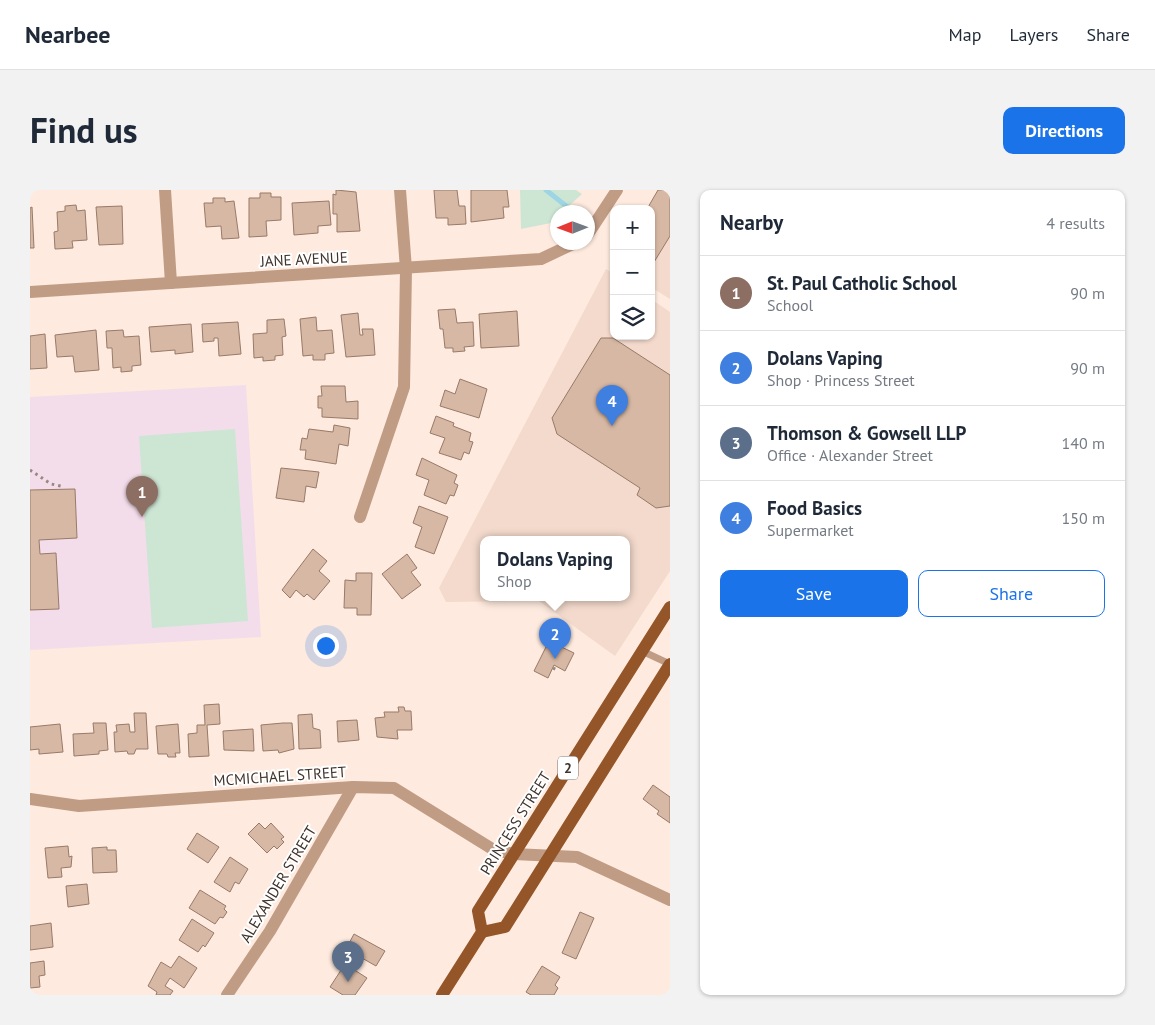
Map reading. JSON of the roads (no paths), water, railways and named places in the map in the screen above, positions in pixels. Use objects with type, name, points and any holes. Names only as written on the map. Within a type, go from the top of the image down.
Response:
[{"type":"main road","name":"PRINCESS STREET","points":[[482,932],[478,911],[670,607]]},
{"type":"main road","name":"2","points":[[482,932],[505,927],[670,664]]},
{"type":"main road","points":[[442,995],[482,932]]},
{"type":"street","points":[[165,190],[171,283]]},
{"type":"street","points":[[360,517],[404,387],[406,269],[400,190]]},
{"type":"street","points":[[595,223],[617,190]]},
{"type":"street","name":"JANE AVENUE","points":[[30,292],[541,259],[560,250]]},
{"type":"street","name":"MCMICHAEL STREET","points":[[30,799],[78,806],[353,787],[394,788],[494,850],[514,854],[552,854],[577,857],[670,900]]},
{"type":"street","name":"ALEXANDER STREET","points":[[227,995],[270,931],[353,787]]},
{"type":"lane","points":[[642,651],[670,664]]},
{"type":"waterway","points":[[546,190],[565,205]]},
{"type":"place","name":"Food Basics","points":[[612,426]]},
{"type":"place","name":"St. Paul Catholic School","points":[[142,517]]},
{"type":"place","name":"Dolans Vaping","points":[[555,659]]},
{"type":"place","name":"Thomson & Gowsell LLP","points":[[348,982]]}]
